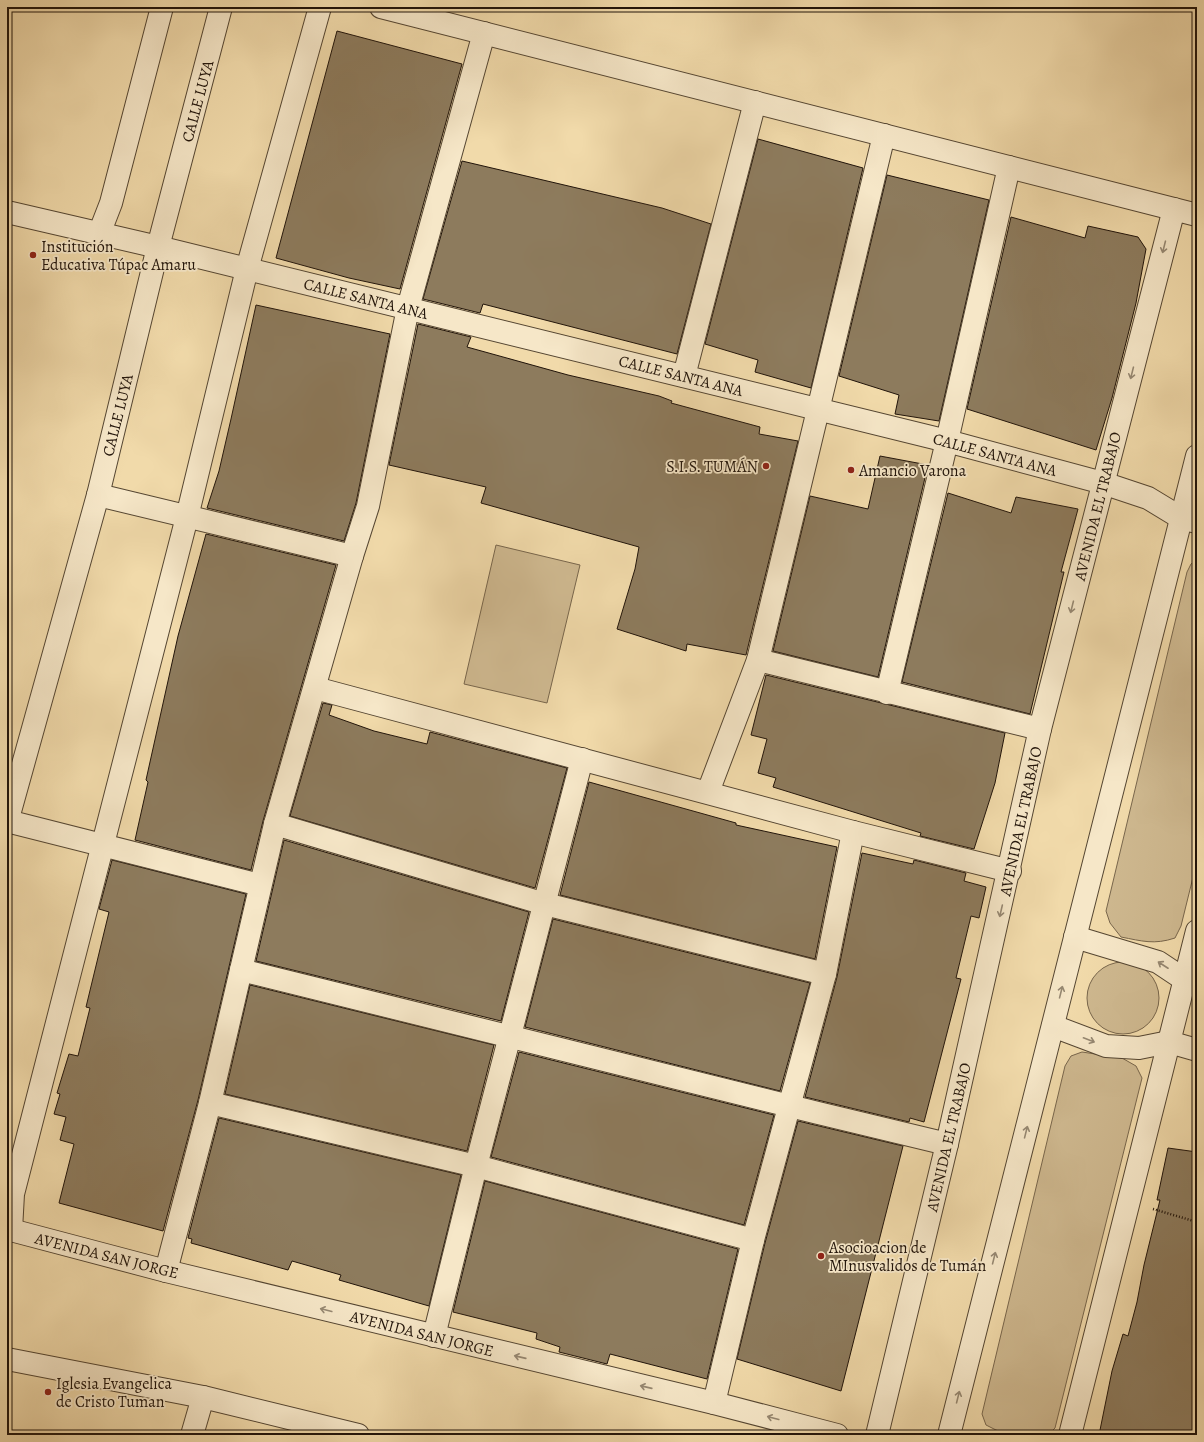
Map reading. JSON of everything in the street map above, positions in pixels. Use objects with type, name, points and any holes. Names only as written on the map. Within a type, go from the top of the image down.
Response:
[{"type":"street","points":[[99,234],[111,202],[162,7]]},
{"type":"street","name":"CALLE LUYA","points":[[7,821],[98,495],[158,247],[221,7]]},
{"type":"street","points":[[9,1229],[13,1194],[187,517],[247,269],[320,7]]},
{"type":"street","points":[[381,7],[1197,215]]},
{"type":"street","points":[[166,1271],[210,1103],[275,824],[352,556],[368,506],[408,308],[484,33]]},
{"type":"street","points":[[684,376],[755,102]]},
{"type":"street","points":[[708,792],[758,660],[884,135]]},
{"type":"street","points":[[887,693],[947,441],[1009,167]]},
{"type":"street","name":"AVENIDA EL TRABAJO","points":[[877,1435],[947,1144],[1010,871],[1040,729],[1174,209]]},
{"type":"street","name":"CALLE SANTA ANA","points":[[7,212],[158,247],[947,441],[1103,483],[1148,498],[1189,520]]},
{"type":"street","points":[[949,1435],[1075,937],[1189,520],[1197,456]]},
{"type":"street","points":[[98,495],[352,556]]},
{"type":"street","points":[[758,660],[887,693],[1040,729]]},
{"type":"street","points":[[315,688],[853,832],[1010,871]]},
{"type":"street","points":[[434,1336],[476,1166],[512,1035],[582,759]]},
{"type":"street","points":[[7,821],[260,885]]},
{"type":"street","points":[[275,824],[546,904],[825,974]]},
{"type":"street","points":[[714,1403],[753,1240],[825,974],[853,832]]},
{"type":"street","points":[[1070,1435],[1169,1042],[1191,981],[1197,931]]},
{"type":"street","points":[[1075,937],[1158,962],[1191,981]]},
{"type":"street","points":[[241,970],[512,1035],[789,1106],[947,1144]]},
{"type":"street","points":[[1053,1026],[1106,1046],[1139,1048],[1169,1042],[1197,1050]]},
{"type":"street","points":[[210,1103],[476,1166],[753,1240]]},
{"type":"street","name":"AVENIDA SAN JORGE","points":[[9,1229],[166,1271],[714,1403],[837,1435]]},
{"type":"street","points":[[7,1359],[203,1397],[353,1435]]},
{"type":"street","points":[[192,1435],[203,1397]]},
{"type":"path","points":[[1129,1202],[1197,1222]]},
{"type":"shaded area","points":[[496,545],[580,565],[547,703],[464,684]]},
{"type":"shaded area","points":[[1197,559],[1197,861],[1181,926],[1175,938],[1154,942],[1142,941],[1121,937],[1110,923],[1106,911],[1187,572],[1191,564]]},
{"type":"shaded area","points":[[1123,962],[1143,968],[1153,978],[1159,998],[1153,1018],[1143,1028],[1123,1034],[1103,1028],[1093,1018],[1087,998],[1093,978],[1103,968]]},
{"type":"shaded area","points":[[1082,1052],[1122,1058],[1136,1066],[1142,1078],[1055,1428],[1048,1435],[1006,1435],[986,1425],[982,1414],[1065,1066],[1071,1056]]},
{"type":"building","points":[[337,31],[462,64],[400,289],[349,278],[276,258]]},
{"type":"building","points":[[758,139],[863,168],[811,388],[755,372],[758,360],[705,344]]},
{"type":"building","points":[[462,161],[662,208],[711,224],[677,354],[483,304],[480,313],[423,299]]},
{"type":"building","points":[[887,175],[989,200],[939,421],[895,414],[899,395],[839,376]]},
{"type":"building","points":[[1011,217],[1085,238],[1088,226],[1138,237],[1146,249],[1136,303],[1112,398],[1096,450],[967,409]]},
{"type":"building","points":[[256,305],[390,334],[356,503],[344,541],[207,508],[219,471]]},
{"type":"building","points":[[418,324],[471,337],[467,347],[568,375],[659,396],[672,401],[671,403],[760,427],[759,434],[798,441],[746,655],[687,644],[686,651],[617,629],[635,569],[639,547],[481,503],[486,487],[389,465]]},
{"type":"building","points":[[880,456],[928,465],[878,677],[773,651],[810,496],[868,509]]},
{"type":"building","points":[[948,493],[1011,513],[1016,497],[1078,509],[1061,572],[1064,572],[1030,714],[902,682]]},
{"type":"building","points":[[206,534],[336,565],[263,821],[251,870],[135,840],[148,782],[146,780],[178,636]]},
{"type":"building","points":[[766,675],[1005,733],[995,783],[974,849],[920,836],[921,833],[773,787],[776,778],[758,773],[767,739],[751,735]]},
{"type":"building","points":[[323,703],[332,705],[329,715],[374,731],[427,744],[430,732],[567,768],[535,888],[290,816]]},
{"type":"building","points":[[589,782],[736,823],[736,825],[837,847],[815,959],[560,895]]},
{"type":"building","points":[[284,840],[529,912],[501,1021],[256,961]]},
{"type":"building","points":[[862,853],[913,864],[914,860],[966,873],[964,881],[986,887],[979,918],[971,916],[956,978],[961,979],[924,1122],[910,1118],[909,1122],[805,1097],[837,977]]},
{"type":"building","points":[[112,860],[246,894],[198,1100],[163,1231],[59,1203],[74,1144],[60,1140],[66,1117],[54,1114],[60,1094],[57,1093],[69,1054],[78,1056],[90,1008],[86,1007],[109,912],[99,909]]},
{"type":"building","points":[[553,919],[810,983],[780,1091],[525,1027]]},
{"type":"building","points":[[250,985],[494,1045],[467,1151],[225,1094]]},
{"type":"building","points":[[519,1052],[774,1115],[744,1225],[491,1157]]},
{"type":"building","points":[[219,1118],[461,1175],[429,1306],[339,1280],[341,1275],[292,1261],[288,1270],[191,1243],[192,1239],[188,1238]]},
{"type":"building","name":"Asocioacion de MInusvalidos de Tumán","points":[[798,1121],[903,1146],[841,1391],[737,1359],[765,1243]]},
{"type":"building","points":[[1168,1148],[1197,1152],[1197,1435],[1099,1435],[1112,1371],[1123,1334],[1128,1336],[1137,1302],[1144,1265],[1160,1200],[1157,1200]]},
{"type":"building","points":[[485,1181],[738,1249],[707,1379],[610,1354],[607,1364],[559,1352],[560,1347],[536,1339],[537,1333],[453,1312]]},
{"type":"place","name":"Institución Educativa Túpac Amaru","points":[[33,255]]},
{"type":"place","name":"S.I.S. TUMÁN","points":[[766,466]]},
{"type":"place","name":"Amancio Varona","points":[[851,470]]},
{"type":"place","name":"Asocioacion de MInusvalidos de Tumán","points":[[821,1256]]},
{"type":"place","name":"Iglesia Evangelica de Cristo Tuman","points":[[48,1392]]}]
